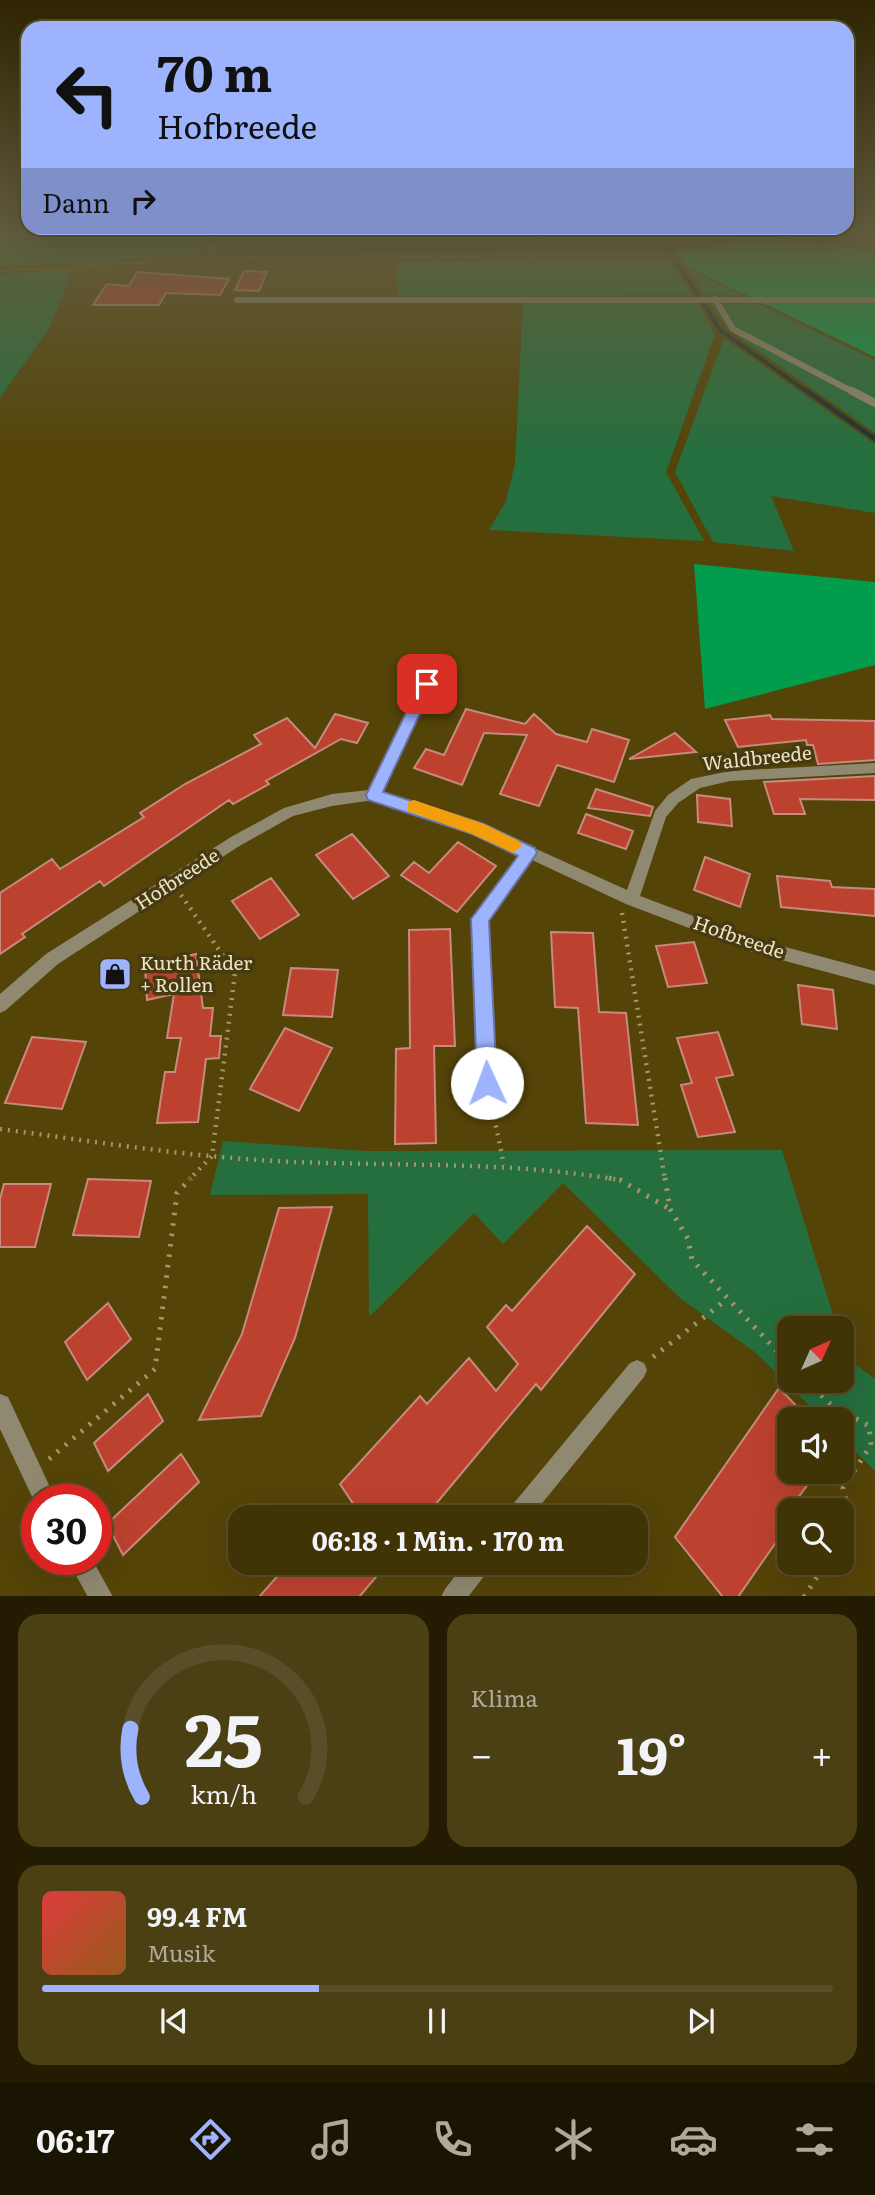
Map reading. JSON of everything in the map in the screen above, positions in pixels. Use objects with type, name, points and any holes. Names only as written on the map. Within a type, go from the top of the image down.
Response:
[{"type":"street","points":[[374,795],[427,684]]},
{"type":"street","name":"Waldbreede","points":[[631,899],[660,815],[673,799],[696,783],[730,776],[875,768]]},
{"type":"street","name":"Hofbreede","points":[[0,1005],[52,960],[172,882],[289,812],[332,800],[374,795],[478,829],[631,899],[752,945],[875,978]]},
{"type":"street","points":[[487,1083],[480,919],[529,853]]},
{"type":"street","points":[[527,1505],[637,1370]]},
{"type":"street","points":[[0,1405],[36,1484]]},
{"type":"street","points":[[88,1575],[100,1596]]},
{"type":"street","points":[[454,1596],[470,1575]]},
{"type":"lane","points":[[720,307],[733,329],[875,403]]},
{"type":"path","points":[[31,1475],[155,1369],[177,1193],[212,1156],[235,973],[172,882]]},
{"type":"path","points":[[631,899],[622,914],[670,1209],[688,1240],[692,1260],[726,1300],[777,1352]]},
{"type":"path","points":[[487,1083],[504,1165]]},
{"type":"path","points":[[0,1129],[212,1156],[421,1166],[504,1165],[558,1169],[620,1180],[670,1209]]},
{"type":"path","points":[[637,1370],[726,1300]]},
{"type":"path","points":[[819,1393],[829,1403],[872,1425],[871,1445],[843,1488],[845,1498]]},
{"type":"path","points":[[805,1596],[818,1575]]},
{"type":"green space","points":[[0,307],[57,307],[49,328],[0,398]]},
{"type":"green space","points":[[523,307],[700,307],[715,334],[666,472],[704,541],[489,530],[506,501],[515,464]]},
{"type":"green space","points":[[713,307],[766,307],[875,360],[875,433],[727,329]]},
{"type":"green space","points":[[772,307],[875,307],[875,357]]},
{"type":"green space","points":[[724,338],[875,444],[875,513],[771,496],[794,551],[713,542],[675,472]]},
{"type":"green space","points":[[694,564],[875,582],[875,665],[705,709]]},
{"type":"green space","points":[[223,1141],[364,1151],[782,1150],[833,1316],[777,1316],[777,1374],[756,1353],[680,1298],[563,1183],[503,1244],[474,1213],[369,1317],[368,1194],[210,1195]]},
{"type":"green space","points":[[854,1363],[875,1379],[875,1471],[854,1450],[854,1407],[811,1407],[797,1393],[854,1393]]},
{"type":"building","points":[[466,709],[525,724],[534,714],[556,734],[587,742],[592,729],[629,740],[614,782],[557,765],[539,806],[500,794],[527,735],[484,733],[462,785],[414,768],[426,749],[444,755]]},
{"type":"building","points":[[335,714],[368,723],[357,743],[341,739],[266,781],[269,784],[233,804],[229,800],[104,886],[100,881],[22,934],[25,937],[0,954],[0,893],[52,859],[60,869],[144,817],[140,813],[185,784],[261,744],[254,735],[287,718],[315,748]]},
{"type":"building","points":[[770,715],[772,719],[875,721],[875,760],[818,764],[813,745],[807,745],[806,740],[738,747],[725,720]]},
{"type":"building","points":[[675,733],[696,752],[629,759]]},
{"type":"building","points":[[875,776],[875,800],[800,799],[805,814],[774,814],[764,782]]},
{"type":"building","points":[[596,789],[653,807],[650,816],[588,808]]},
{"type":"building","points":[[697,795],[730,799],[732,826],[698,822]]},
{"type":"building","points":[[586,814],[633,831],[626,849],[578,833]]},
{"type":"building","points":[[352,834],[389,876],[353,899],[316,855]]},
{"type":"building","points":[[458,842],[496,866],[457,912],[401,875],[414,862],[429,873]]},
{"type":"building","points":[[705,857],[750,874],[740,907],[694,890]]},
{"type":"building","points":[[777,876],[830,881],[832,887],[875,889],[875,916],[781,907]]},
{"type":"building","points":[[271,878],[299,915],[260,939],[232,901]]},
{"type":"building","points":[[450,929],[455,1046],[434,1046],[436,1143],[395,1144],[396,1049],[410,1048],[409,930]]},
{"type":"building","points":[[551,932],[593,933],[599,1012],[626,1013],[638,1125],[586,1123],[578,1008],[555,1007]]},
{"type":"building","points":[[694,942],[707,983],[668,987],[656,946]]},
{"type":"building","points":[[196,954],[203,1008],[213,1008],[210,1036],[221,1036],[219,1058],[206,1059],[198,1122],[157,1123],[165,1072],[175,1072],[181,1038],[167,1038],[174,994],[147,1000],[145,966]]},
{"type":"building","points":[[291,968],[338,970],[332,1017],[283,1015]]},
{"type":"building","points":[[798,985],[833,990],[837,1029],[802,1024]]},
{"type":"building","points":[[285,1028],[332,1048],[299,1111],[250,1089]]},
{"type":"building","points":[[718,1032],[733,1075],[716,1078],[735,1132],[698,1137],[681,1085],[692,1083],[677,1038]]},
{"type":"building","points":[[32,1037],[86,1042],[62,1109],[5,1103]]},
{"type":"building","points":[[88,1179],[151,1181],[139,1237],[73,1235]]},
{"type":"building","points":[[4,1184],[51,1184],[35,1247],[0,1247],[0,1199]]},
{"type":"building","points":[[332,1207],[295,1338],[261,1416],[199,1420],[242,1334],[279,1208]]},
{"type":"building","points":[[587,1226],[635,1274],[541,1390],[536,1384],[435,1505],[354,1505],[340,1484],[420,1396],[427,1404],[469,1358],[496,1391],[518,1364],[487,1327],[506,1305],[512,1311]]},
{"type":"building","points":[[108,1303],[131,1339],[87,1380],[65,1342]]},
{"type":"building","points":[[777,1391],[784,1393],[797,1407],[777,1407],[777,1484],[808,1484],[798,1498],[777,1498],[777,1541],[739,1596],[722,1596],[675,1537]]},
{"type":"building","points":[[148,1394],[163,1421],[108,1471],[94,1443]]},
{"type":"building","points":[[181,1454],[199,1482],[123,1555],[112,1534],[112,1519]]},
{"type":"building","points":[[278,1575],[378,1575],[360,1596],[260,1596]]},
{"type":"waterway","points":[[706,307],[720,330],[809,393]]},
{"type":"waterway","points":[[807,391],[875,439]]},
{"type":"slow traffic","points":[[414,807],[478,829],[513,846]]},
{"type":"place","name":"Kurth Räder + Rollen","points":[[115,974]]},
{"type":"route","points":[[427,684],[409,716],[374,795],[478,829],[529,853],[480,919],[487,1083]]}]
